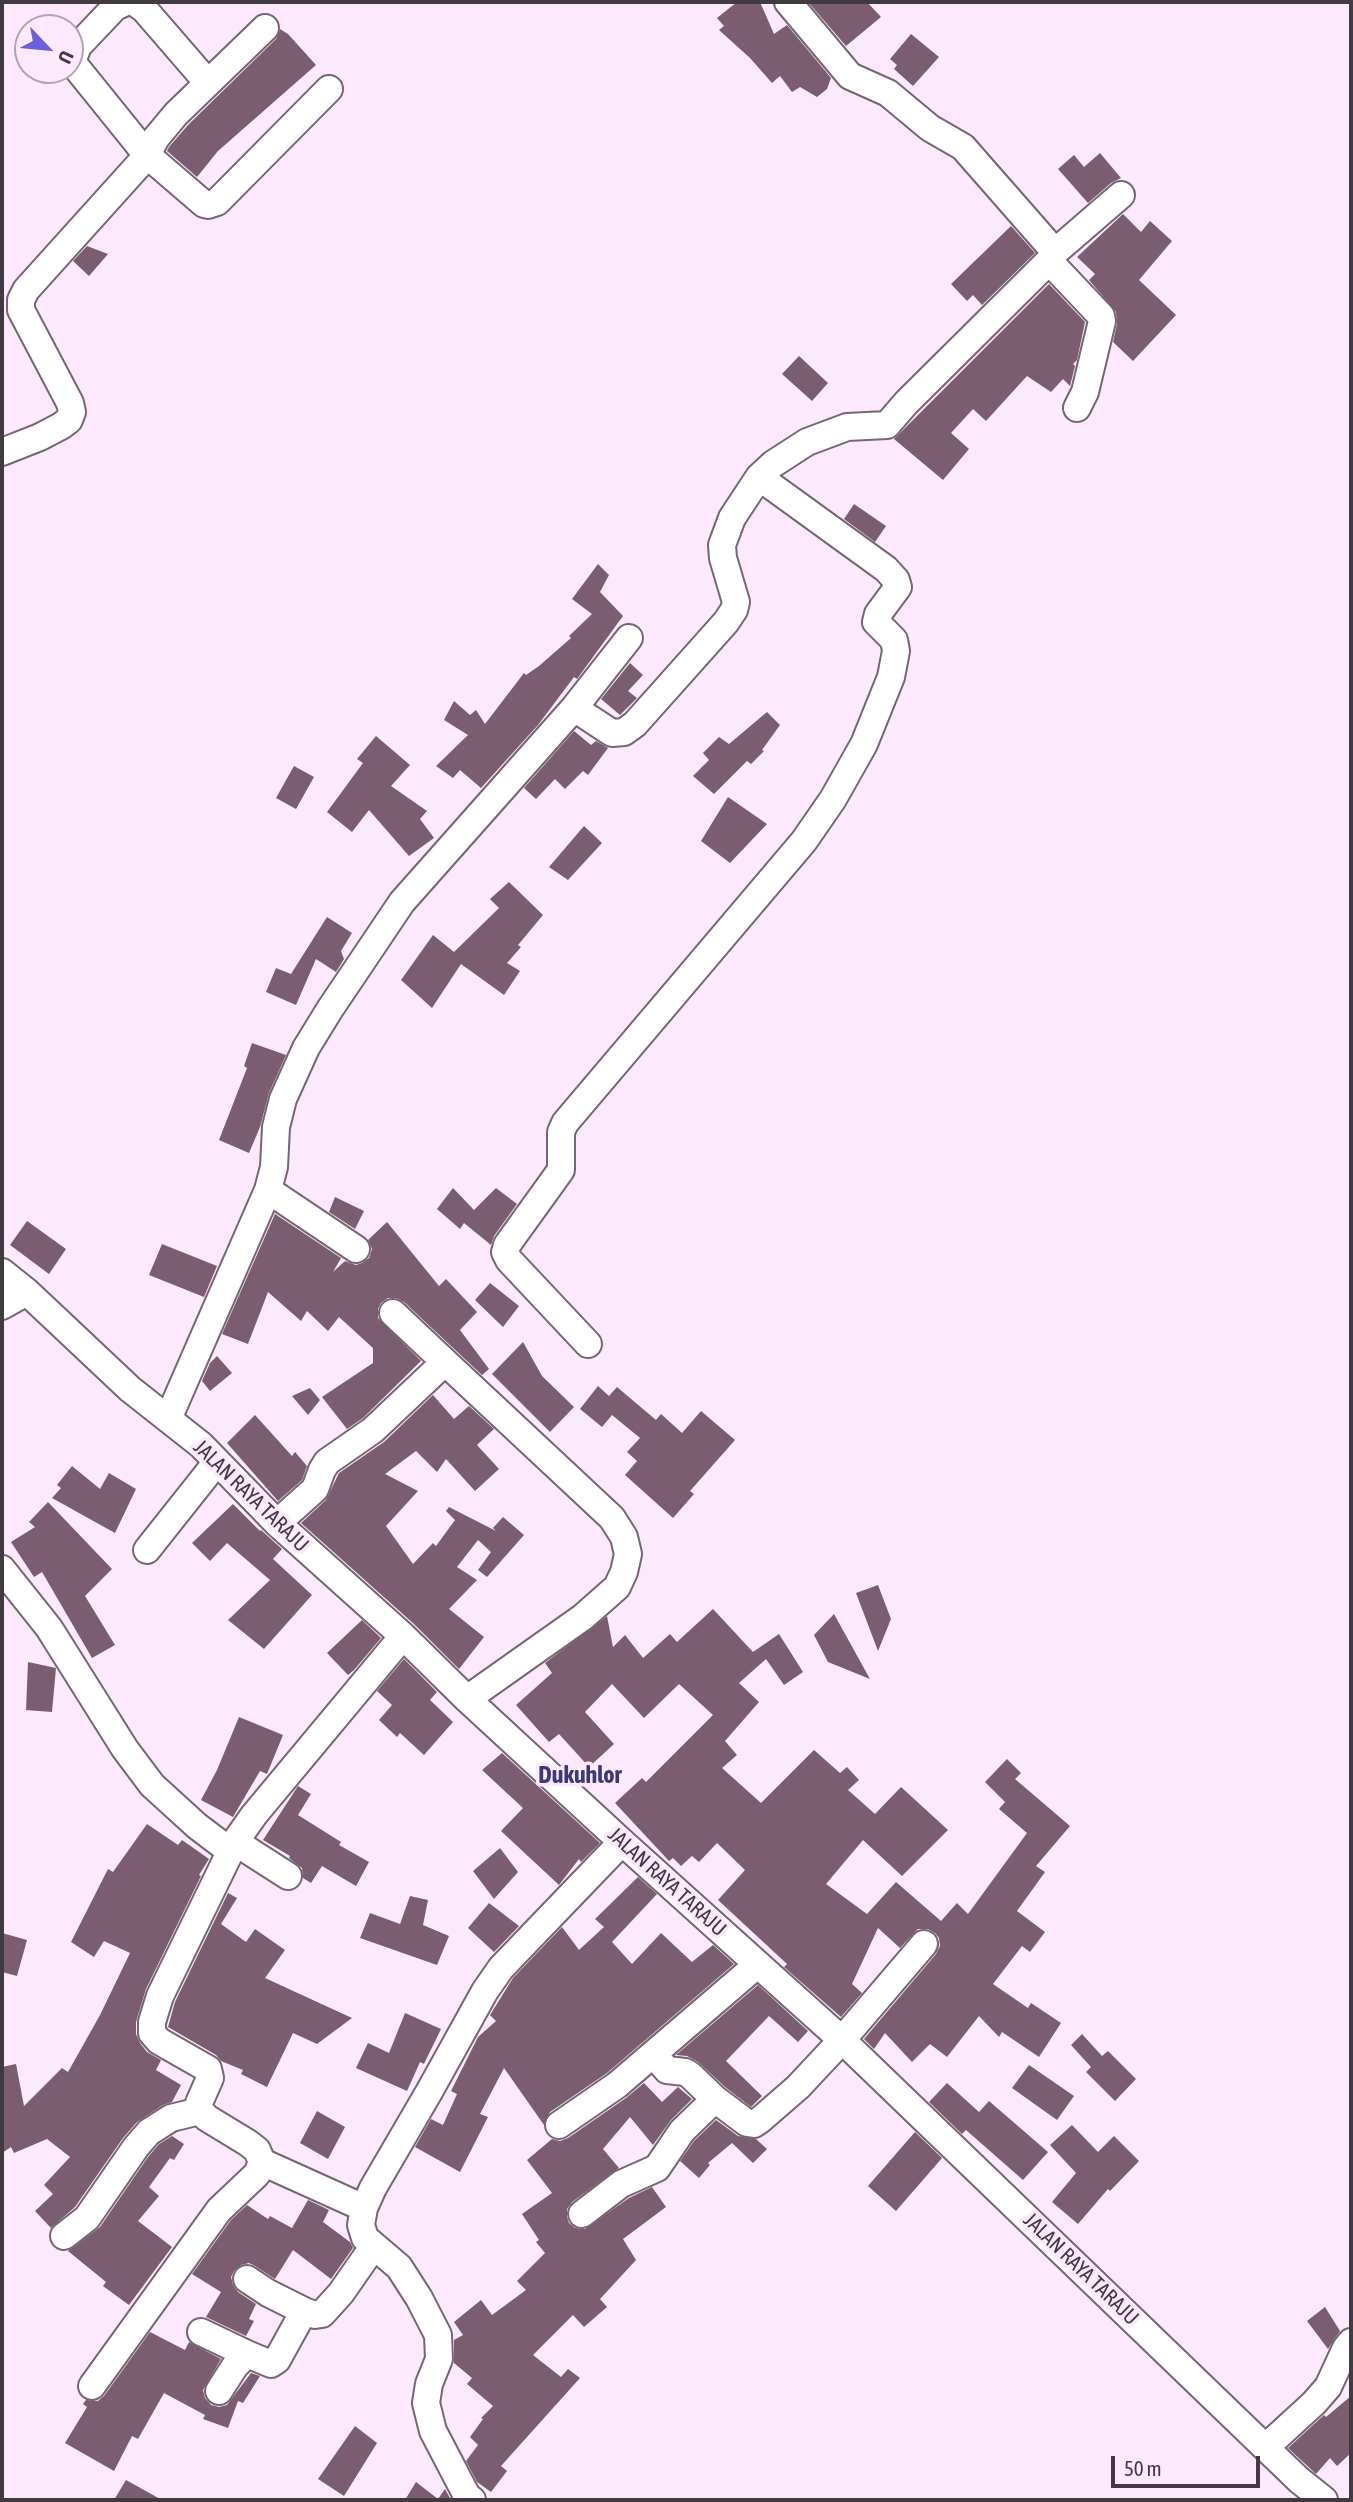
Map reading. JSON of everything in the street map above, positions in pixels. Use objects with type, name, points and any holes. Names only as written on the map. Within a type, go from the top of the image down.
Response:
[{"type":"street","points":[[126,2],[116,7],[78,46],[73,59],[76,67],[147,155],[204,204],[213,205],[330,89]]},
{"type":"street","points":[[134,2],[144,9],[208,83]]},
{"type":"street","points":[[801,6],[850,76],[888,93],[930,128],[963,147],[1101,316],[1085,392],[1077,408]]},
{"type":"street","points":[[2,452],[61,426],[69,420],[72,412],[70,403],[21,310],[21,300],[26,290],[147,155],[156,138],[176,114],[265,27]]},
{"type":"street","points":[[574,708],[612,733],[624,732],[635,724],[734,610],[736,602],[723,558],[722,545],[732,518],[759,477],[773,464],[807,442],[847,427],[887,425],[1052,257],[1121,195]]},
{"type":"street","points":[[588,1345],[509,1260],[505,1252],[507,1245],[561,1170],[561,1132],[565,1123],[804,841],[833,799],[864,744],[891,677],[896,651],[894,640],[876,622],[878,614],[898,587],[896,580],[886,569],[759,477]]},
{"type":"street","points":[[168,1419],[268,1190],[274,1167],[276,1127],[283,1099],[306,1048],[402,902],[574,708],[629,638]]},
{"type":"street","points":[[268,1190],[356,1249]]},
{"type":"street","name":"JALAN RAYA TARAJU","points":[[2,1272],[27,1292],[130,1389],[201,1445],[277,1523],[403,1636],[622,1842],[842,2040],[1298,2480],[1324,2500]]},
{"type":"street","points":[[2,1306],[27,1292]]},
{"type":"street","points":[[393,1313],[612,1518],[624,1537],[628,1554],[617,1587],[583,1617],[467,1699]]},
{"type":"street","points":[[277,1523],[315,1489],[327,1462],[373,1430],[445,1362]]},
{"type":"street","points":[[147,1550],[216,1463]]},
{"type":"street","points":[[2,1569],[49,1629],[125,1749],[152,1785],[197,1826],[288,1876]]},
{"type":"street","points":[[364,2208],[262,2162],[257,2150],[206,2118],[200,2111],[199,2103],[210,2078],[208,2069],[159,2041],[152,2033],[152,2022],[160,1996],[233,1847],[271,1794],[403,1636]]},
{"type":"street","points":[[472,2500],[467,2496],[444,2455],[433,2431],[426,2403],[429,2384],[439,2359],[438,2335],[399,2267],[365,2238],[361,2225],[364,2208],[500,1968],[622,1842]]},
{"type":"street","points":[[654,2054],[667,2070],[690,2075],[743,2121],[754,2124],[798,2087],[924,1944]]},
{"type":"street","points":[[559,2125],[604,2095],[757,1965]]},
{"type":"street","points":[[582,2214],[621,2184],[657,2168],[682,2131],[715,2099]]},
{"type":"street","points":[[64,2236],[87,2218],[149,2132],[171,2118],[200,2111]]},
{"type":"street","points":[[92,2386],[219,2210],[257,2174],[262,2162]]},
{"type":"street","points":[[247,2278],[304,2311],[322,2314],[341,2293],[373,2247]]},
{"type":"street","points":[[201,2332],[271,2364],[277,2360],[304,2311]]},
{"type":"street","points":[[1265,2447],[1328,2387],[1351,2342]]},
{"type":"street","points":[[219,2391],[235,2366],[247,2354]]},
{"type":"building","points":[[737,2],[760,2],[774,34],[787,25],[831,78],[827,89],[817,97],[800,87],[792,92],[780,76],[772,83],[750,58],[719,30],[724,26],[717,18]]},
{"type":"building","points":[[808,2],[867,2],[881,17],[846,46]]},
{"type":"building","points":[[280,29],[288,34],[316,65],[218,151],[197,177],[167,151],[169,147],[276,39]]},
{"type":"building","points":[[911,34],[939,57],[913,86],[894,69],[897,65],[890,59]]},
{"type":"building","points":[[1100,153],[1121,178],[1088,203],[1058,169],[1074,155],[1084,167]]},
{"type":"building","points":[[1123,214],[1141,232],[1150,221],[1172,241],[1139,280],[1176,315],[1133,361],[1113,342],[1117,324],[1116,312],[1089,280],[1095,274],[1077,257]]},
{"type":"building","points":[[1011,226],[1035,253],[982,305],[973,295],[967,301],[951,284]]},
{"type":"building","points":[[87,246],[108,254],[89,276],[73,261]]},
{"type":"building","points":[[1049,284],[1085,322],[1070,386],[1063,379],[1051,392],[1027,376],[986,421],[973,409],[951,433],[969,449],[943,480],[894,439]]},
{"type":"building","points":[[799,356],[828,383],[812,401],[782,374]]},
{"type":"building","points":[[854,504],[886,526],[875,542],[844,519]]},
{"type":"building","points":[[598,564],[609,575],[600,592],[623,616],[577,679],[574,677],[538,725],[481,788],[460,770],[453,778],[436,766],[468,735],[444,720],[454,701],[470,715],[476,710],[485,724],[524,673],[526,675],[539,666],[571,638],[569,636],[592,614],[572,599]]},
{"type":"building","points":[[630,663],[643,675],[628,691],[637,698],[620,715],[601,699]]},
{"type":"building","points":[[767,712],[780,725],[762,750],[764,751],[751,764],[747,761],[714,794],[693,776],[709,760],[703,753],[719,737],[729,744]]},
{"type":"building","points":[[574,731],[591,745],[596,741],[608,748],[588,775],[583,771],[565,789],[555,779],[536,799],[524,788]]},
{"type":"building","points":[[376,736],[410,765],[391,786],[427,811],[420,819],[434,838],[409,856],[369,810],[352,832],[327,812],[363,763],[357,759]]},
{"type":"building","points":[[294,766],[314,777],[296,809],[276,798]]},
{"type":"building","points":[[728,797],[767,824],[730,863],[701,841]]},
{"type":"building","points":[[584,826],[602,843],[568,880],[549,867]]},
{"type":"building","points":[[509,882],[543,915],[507,963],[520,971],[504,995],[461,964],[432,1008],[401,980],[433,935],[454,952],[499,908],[490,899]]},
{"type":"building","points":[[327,917],[352,933],[341,951],[344,959],[336,972],[316,959],[296,1005],[266,992],[276,968],[291,974]]},
{"type":"building","points":[[252,1043],[286,1055],[269,1093],[260,1127],[249,1153],[219,1140],[247,1068],[244,1066]]},
{"type":"building","points":[[453,1188],[474,1210],[496,1188],[517,1204],[494,1236],[491,1245],[464,1223],[460,1229],[437,1209]]},
{"type":"building","points":[[335,1197],[364,1211],[355,1229],[329,1212]]},
{"type":"building","points":[[275,1214],[341,1258],[333,1272],[345,1261],[356,1265],[369,1258],[372,1249],[368,1240],[387,1222],[439,1286],[446,1279],[477,1312],[460,1330],[489,1369],[482,1375],[404,1302],[388,1298],[378,1309],[378,1318],[421,1361],[363,1418],[347,1429],[322,1397],[373,1363],[373,1348],[339,1317],[328,1331],[307,1311],[301,1321],[268,1292],[248,1344],[222,1334]]},
{"type":"building","points":[[27,1221],[66,1249],[49,1274],[10,1245]]},
{"type":"building","points":[[162,1244],[217,1266],[204,1297],[149,1275]]},
{"type":"building","points":[[490,1283],[519,1306],[503,1327],[475,1300]]},
{"type":"building","points":[[523,1342],[542,1376],[574,1407],[550,1432],[492,1374]]},
{"type":"building","points":[[217,1356],[232,1373],[210,1391],[202,1381],[210,1363]]},
{"type":"building","points":[[598,1386],[609,1396],[617,1387],[656,1420],[661,1414],[682,1433],[701,1411],[735,1440],[690,1491],[694,1494],[673,1518],[625,1475],[637,1461],[627,1452],[640,1438],[612,1415],[602,1427],[580,1409]]},
{"type":"building","points":[[310,1388],[320,1400],[308,1415],[292,1396]]},
{"type":"building","points":[[433,1395],[454,1419],[469,1406],[494,1429],[477,1445],[499,1469],[475,1491],[446,1459],[437,1472],[416,1451],[385,1474],[418,1491],[386,1526],[413,1564],[433,1543],[436,1546],[455,1520],[446,1511],[449,1507],[496,1531],[493,1528],[503,1517],[524,1535],[487,1577],[478,1570],[491,1552],[478,1540],[457,1567],[477,1580],[449,1609],[484,1637],[459,1669],[414,1624],[301,1523],[326,1500],[339,1473],[384,1442]]},
{"type":"building","points":[[255,1415],[292,1456],[295,1452],[307,1466],[302,1480],[278,1501],[227,1443]]},
{"type":"building","points":[[72,1466],[100,1489],[109,1473],[136,1489],[115,1533],[52,1498],[61,1488],[57,1485]]},
{"type":"building","points":[[48,1502],[112,1569],[85,1596],[115,1645],[92,1658],[42,1572],[34,1577],[11,1542],[35,1527],[29,1522]]},
{"type":"building","points":[[233,1504],[282,1549],[273,1559],[312,1595],[264,1649],[228,1620],[270,1580],[227,1543],[210,1561],[192,1543]]},
{"type":"building","points":[[878,1585],[891,1619],[878,1651],[856,1593]]},
{"type":"building","points":[[713,1609],[753,1652],[779,1634],[803,1672],[784,1685],[766,1659],[739,1683],[759,1702],[725,1741],[737,1755],[722,1768],[761,1803],[814,1750],[840,1773],[847,1767],[859,1780],[848,1790],[875,1814],[901,1787],[948,1830],[902,1876],[863,1840],[826,1884],[867,1914],[896,1882],[941,1921],[957,1903],[968,1914],[1027,1833],[999,1809],[1005,1802],[985,1782],[1007,1759],[1021,1773],[1015,1779],[1070,1826],[1036,1866],[1045,1872],[1017,1911],[1045,1932],[1030,1952],[1022,1946],[993,1984],[1028,2008],[1031,2003],[1061,2023],[1039,2057],[1002,2032],[999,2037],[979,2016],[947,2057],[930,2044],[912,2062],[885,2033],[874,2049],[864,2039],[936,1954],[940,1946],[935,1933],[928,1929],[918,1929],[900,1948],[878,1928],[852,1984],[862,1993],[841,2017],[784,1967],[787,1964],[718,1900],[745,1870],[717,1843],[699,1862],[692,1856],[681,1866],[673,1858],[669,1861],[615,1803],[642,1778],[646,1782],[713,1715],[679,1684],[644,1718],[612,1684],[585,1712],[614,1744],[589,1767],[559,1734],[549,1742],[516,1705],[552,1673],[545,1663],[607,1616],[613,1647],[625,1635],[643,1658],[670,1634],[677,1642]]},
{"type":"building","points":[[834,1614],[870,1679],[828,1662],[814,1635]]},
{"type":"building","points":[[362,1620],[381,1638],[348,1675],[327,1653]]},
{"type":"building","points":[[404,1659],[437,1692],[430,1700],[453,1722],[424,1755],[400,1733],[397,1737],[379,1720],[392,1705],[377,1691]]},
{"type":"building","points":[[28,1662],[56,1668],[52,1712],[26,1710]]},
{"type":"building","points":[[239,1717],[283,1735],[267,1774],[260,1771],[233,1817],[201,1800]]},
{"type":"building","points":[[502,1753],[600,1843],[581,1862],[579,1859],[559,1885],[501,1831],[523,1808],[482,1770]]},
{"type":"building","points":[[298,1786],[311,1794],[298,1815],[341,1842],[339,1845],[369,1862],[356,1886],[322,1866],[311,1883],[303,1878],[302,1868],[289,1858],[290,1856],[263,1840]]},
{"type":"building","points":[[147,1824],[178,1845],[182,1840],[209,1859],[146,1989],[136,2022],[136,2034],[140,2043],[147,2052],[161,2060],[156,2070],[181,2085],[172,2102],[137,2122],[75,2207],[51,2228],[35,2211],[53,2194],[44,2185],[70,2157],[47,2139],[14,2153],[11,2147],[2,2153],[2,2067],[16,2064],[24,2106],[62,2068],[68,2072],[130,1953],[104,1941],[94,1957],[71,1942],[108,1869],[113,1872]]},
{"type":"building","points":[[500,1848],[518,1872],[494,1899],[473,1871]]},
{"type":"building","points":[[638,1877],[657,1894],[612,1942],[632,1964],[661,1933],[692,1962],[713,1945],[734,1964],[607,2073],[550,2112],[544,2125],[504,2068],[480,2114],[488,2117],[460,2172],[415,2147],[431,2119],[443,2125],[457,2094],[451,2091],[478,2037],[496,2021],[490,2015],[513,1978],[562,1927],[579,1950],[604,1927],[595,1919]]},
{"type":"building","points":[[228,1893],[237,1898],[221,1924],[246,1942],[255,1929],[285,1950],[265,1978],[352,2018],[317,2044],[293,2033],[267,2087],[241,2074],[243,2070],[221,2061],[216,2055],[168,2027],[175,2002]]},
{"type":"building","points":[[410,1896],[428,1900],[423,1925],[449,1936],[437,1965],[360,1938],[370,1913],[400,1924]]},
{"type":"building","points":[[489,1903],[519,1926],[494,1952],[468,1928]]},
{"type":"building","points":[[2,1933],[27,1940],[17,1976],[2,1972]]},
{"type":"building","points":[[758,1985],[808,2031],[798,2042],[769,2016],[726,2061],[762,2096],[751,2107],[698,2062],[687,2056],[676,2055]]},
{"type":"building","points":[[405,2013],[441,2029],[424,2064],[420,2062],[407,2091],[356,2068],[368,2043],[389,2053]]},
{"type":"building","points":[[1082,2034],[1102,2056],[1108,2051],[1136,2079],[1115,2101],[1086,2072],[1091,2067],[1071,2045]]},
{"type":"building","points":[[1029,2065],[1074,2096],[1057,2120],[1012,2088]]},
{"type":"building","points":[[644,2083],[662,2102],[678,2087],[692,2099],[671,2120],[653,2145],[630,2117],[603,2149],[619,2168],[572,2202],[567,2209],[567,2217],[575,2228],[585,2229],[629,2198],[652,2187],[666,2207],[623,2239],[636,2260],[600,2299],[607,2307],[584,2327],[573,2315],[533,2355],[561,2377],[568,2369],[580,2378],[501,2466],[507,2471],[491,2492],[477,2482],[466,2461],[478,2445],[470,2437],[483,2419],[481,2418],[493,2406],[467,2384],[472,2378],[454,2363],[454,2340],[463,2335],[454,2322],[481,2300],[492,2315],[526,2290],[517,2281],[545,2253],[536,2242],[539,2240],[522,2214],[552,2193],[527,2160],[552,2139],[560,2141],[568,2138]]},
{"type":"building","points":[[947,2083],[979,2112],[989,2101],[1048,2152],[1023,2180],[966,2130],[962,2134],[929,2102]]},
{"type":"building","points":[[317,2111],[345,2127],[328,2159],[300,2143]]},
{"type":"building","points":[[716,2120],[738,2136],[756,2139],[767,2149],[753,2163],[732,2143],[708,2163],[710,2165],[699,2178],[680,2161],[694,2141]]},
{"type":"building","points":[[1072,2125],[1098,2152],[1114,2136],[1139,2161],[1110,2191],[1108,2189],[1078,2224],[1052,2202],[1076,2173],[1050,2145]]},
{"type":"building","points":[[915,2132],[942,2158],[896,2211],[868,2186]]},
{"type":"building","points":[[172,2136],[184,2144],[174,2160],[170,2158],[149,2187],[159,2196],[138,2221],[172,2247],[129,2305],[103,2286],[106,2282],[68,2251],[100,2227],[148,2157],[159,2144]]},
{"type":"building","points":[[308,2200],[329,2210],[323,2222],[350,2242],[353,2248],[331,2279],[293,2250],[275,2279],[249,2263],[241,2265],[231,2277],[233,2285],[238,2292],[256,2304],[249,2319],[254,2321],[246,2336],[206,2317],[221,2292],[192,2274],[231,2220],[247,2205],[268,2219],[270,2216],[292,2228]]},
{"type":"building","points":[[1325,2307],[1340,2331],[1328,2349],[1307,2321]]},
{"type":"building","points":[[150,2332],[185,2350],[189,2342],[221,2359],[203,2390],[211,2405],[227,2405],[251,2373],[260,2376],[243,2403],[238,2401],[228,2428],[203,2419],[205,2415],[164,2393],[138,2439],[132,2436],[114,2471],[65,2443],[87,2407],[83,2404],[86,2400],[98,2401],[104,2396]]},
{"type":"building","points":[[1351,2396],[1351,2453],[1337,2466],[1330,2458],[1316,2474],[1288,2448],[1324,2415],[1326,2417]]},
{"type":"building","points":[[355,2426],[377,2443],[344,2496],[318,2479]]},
{"type":"building","points":[[126,2480],[162,2500],[114,2500]]},
{"type":"building","points":[[416,2482],[438,2499],[445,2489],[451,2500],[405,2500]]},
{"type":"district","name":"Dukuhlor","points":[[580,1775]]}]
